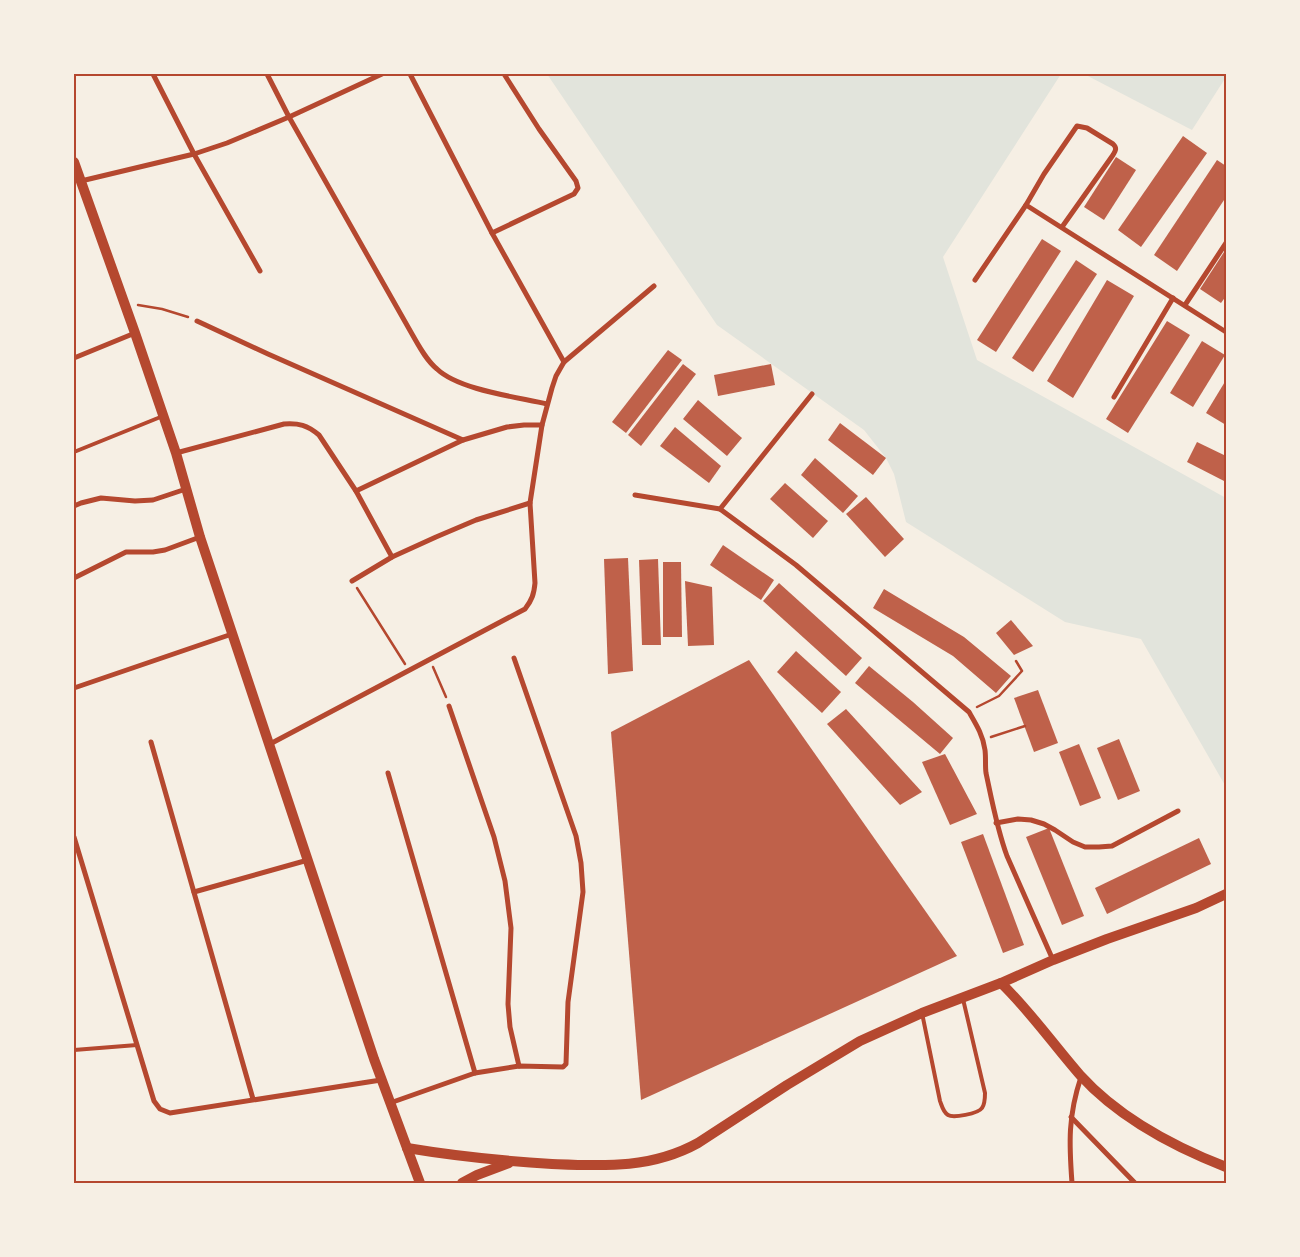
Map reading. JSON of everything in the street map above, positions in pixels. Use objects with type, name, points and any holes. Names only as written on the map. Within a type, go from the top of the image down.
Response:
[{"type":"main road","points":[[74,162],[176,453],[200,536],[308,860],[382,1080],[420,1183]]},
{"type":"main road","points":[[406,1148],[514,1162],[602,1166],[646,1162],[668,1157],[698,1143],[787,1085],[860,1041],[922,1013],[1053,960],[1196,908],[1226,894]]},
{"type":"main road","points":[[1000,982],[1017,998],[1081,1076],[1112,1104],[1157,1135],[1194,1154],[1226,1167]]},
{"type":"main road","points":[[462,1183],[477,1174],[514,1162]]},
{"type":"street","points":[[153,74],[194,154],[260,271]]},
{"type":"street","points":[[268,74],[289,117],[425,356],[437,369],[454,381],[547,404]]},
{"type":"street","points":[[81,181],[194,154],[227,143],[382,74]]},
{"type":"street","points":[[410,74],[492,233],[564,362]]},
{"type":"street","points":[[492,233],[574,194],[578,188],[576,181],[538,130],[504,74]]},
{"type":"street","points":[[975,280],[1077,126],[1087,128],[1116,146],[1116,150],[1062,227]]},
{"type":"street","points":[[1026,205],[1226,332]]},
{"type":"street","points":[[1185,306],[1226,243]]},
{"type":"street","points":[[270,744],[525,609],[532,601],[535,582],[530,503],[542,425],[556,376],[564,362],[654,286]]},
{"type":"street","points":[[1114,397],[1173,298]]},
{"type":"street","points":[[197,320],[268,354],[463,440]]},
{"type":"street","points":[[74,358],[135,333]]},
{"type":"street","points":[[720,510],[812,394]]},
{"type":"street","points":[[176,453],[284,424],[295,423],[304,425],[319,435],[356,491],[392,557]]},
{"type":"street","points":[[356,491],[463,440],[507,427],[542,425]]},
{"type":"street","points":[[74,506],[102,498],[153,500],[186,488]]},
{"type":"street","points":[[635,494],[720,510],[796,564],[969,712],[980,729],[985,749],[986,770],[996,823],[1007,856],[1053,960]]},
{"type":"street","points":[[352,580],[392,557],[436,537],[476,520],[530,503]]},
{"type":"street","points":[[74,578],[126,552],[165,550],[200,536]]},
{"type":"street","points":[[74,688],[233,634]]},
{"type":"street","points":[[390,1103],[475,1073],[519,1066],[564,1067],[566,1064],[568,1002],[583,892],[581,863],[576,836],[514,658]]},
{"type":"street","points":[[449,706],[494,837],[505,881],[511,928],[508,1004],[510,1027],[519,1066]]},
{"type":"street","points":[[151,742],[253,1099]]},
{"type":"street","points":[[388,774],[475,1073]]},
{"type":"street","points":[[996,823],[1018,819],[1031,820],[1044,824],[1073,842],[1085,847],[1099,847],[1112,846],[1178,811]]},
{"type":"street","points":[[74,837],[154,1101],[160,1109],[170,1113],[382,1080]]},
{"type":"street","points":[[194,892],[308,860]]},
{"type":"street","points":[[1072,1183],[1069,1144],[1071,1117],[1081,1076]]},
{"type":"street","points":[[1071,1117],[1134,1183]]},
{"type":"lane","points":[[74,452],[163,416]]},
{"type":"lane","points":[[922,1013],[942,1109],[946,1114],[954,1117],[979,1112],[983,1107],[985,1093],[963,997]]},
{"type":"lane","points":[[74,1050],[137,1045]]},
{"type":"path","points":[[124,303],[162,309],[197,320]]},
{"type":"path","points":[[352,580],[409,670]]},
{"type":"path","points":[[430,659],[449,706]]},
{"type":"path","points":[[969,712],[999,696],[1022,670],[1016,661]]},
{"type":"path","points":[[982,740],[1024,726]]},
{"type":"shaded area","points":[[547,74],[1061,74],[943,257],[977,360],[1226,498],[1226,787],[1141,639],[1065,622],[906,522],[894,474],[886,458],[864,430],[717,325]]},
{"type":"shaded area","points":[[1084,74],[1226,74],[1226,77],[1192,130]]},
{"type":"building","points":[[1183,136],[1207,153],[1141,247],[1118,230]]},
{"type":"building","points":[[1116,157],[1136,170],[1104,220],[1084,207]]},
{"type":"building","points":[[1217,160],[1226,166],[1226,197],[1177,271],[1154,255]]},
{"type":"building","points":[[1042,239],[1061,251],[996,352],[977,340]]},
{"type":"building","points":[[1226,249],[1226,296],[1221,303],[1200,289]]},
{"type":"building","points":[[1076,260],[1097,274],[1033,372],[1012,358]]},
{"type":"building","points":[[1107,280],[1134,296],[1073,398],[1047,381]]},
{"type":"building","points":[[1167,321],[1190,335],[1128,433],[1106,419]]},
{"type":"building","points":[[1202,341],[1225,355],[1193,407],[1170,393]]},
{"type":"building","points":[[668,350],[682,360],[626,433],[612,422]]},
{"type":"building","points":[[683,364],[696,374],[641,446],[628,435]]},
{"type":"building","points":[[771,364],[775,385],[718,396],[714,375]]},
{"type":"building","points":[[1226,380],[1226,425],[1206,413]]},
{"type":"building","points":[[698,400],[742,438],[727,456],[683,419]]},
{"type":"building","points":[[840,423],[886,458],[873,475],[828,440]]},
{"type":"building","points":[[675,427],[721,466],[709,483],[660,446]]},
{"type":"building","points":[[1197,442],[1226,456],[1226,482],[1187,462]]},
{"type":"building","points":[[815,458],[858,496],[843,513],[801,475]]},
{"type":"building","points":[[785,483],[828,521],[813,538],[770,499]]},
{"type":"building","points":[[866,497],[904,539],[885,557],[846,514]]},
{"type":"building","points":[[723,545],[774,580],[761,600],[710,565]]},
{"type":"building","points":[[628,558],[633,671],[608,674],[604,559]]},
{"type":"building","points":[[658,559],[661,645],[642,645],[639,560]]},
{"type":"building","points":[[663,562],[681,562],[682,637],[663,637]]},
{"type":"building","points":[[685,581],[712,587],[714,645],[688,646]]},
{"type":"building","points":[[779,583],[862,658],[846,676],[763,601]]},
{"type":"building","points":[[884,589],[964,637],[1011,676],[996,693],[953,656],[873,608]]},
{"type":"building","points":[[1011,620],[1033,646],[1014,655],[996,633]]},
{"type":"building","points":[[796,651],[841,692],[822,713],[777,672]]},
{"type":"building","points":[[749,660],[957,956],[641,1100],[611,732]]},
{"type":"building","points":[[869,666],[953,738],[940,754],[855,683]]},
{"type":"building","points":[[1038,690],[1058,743],[1034,752],[1014,698]]},
{"type":"building","points":[[846,709],[922,792],[900,805],[827,724]]},
{"type":"building","points":[[1119,739],[1140,791],[1118,800],[1097,748]]},
{"type":"building","points":[[1079,744],[1101,798],[1080,806],[1059,752]]},
{"type":"building","points":[[945,754],[977,814],[950,825],[922,762]]},
{"type":"building","points":[[1049,828],[1084,916],[1062,925],[1026,837]]},
{"type":"building","points":[[983,834],[1024,945],[1003,953],[961,842]]},
{"type":"building","points":[[1199,838],[1211,864],[1107,914],[1095,888]]}]
